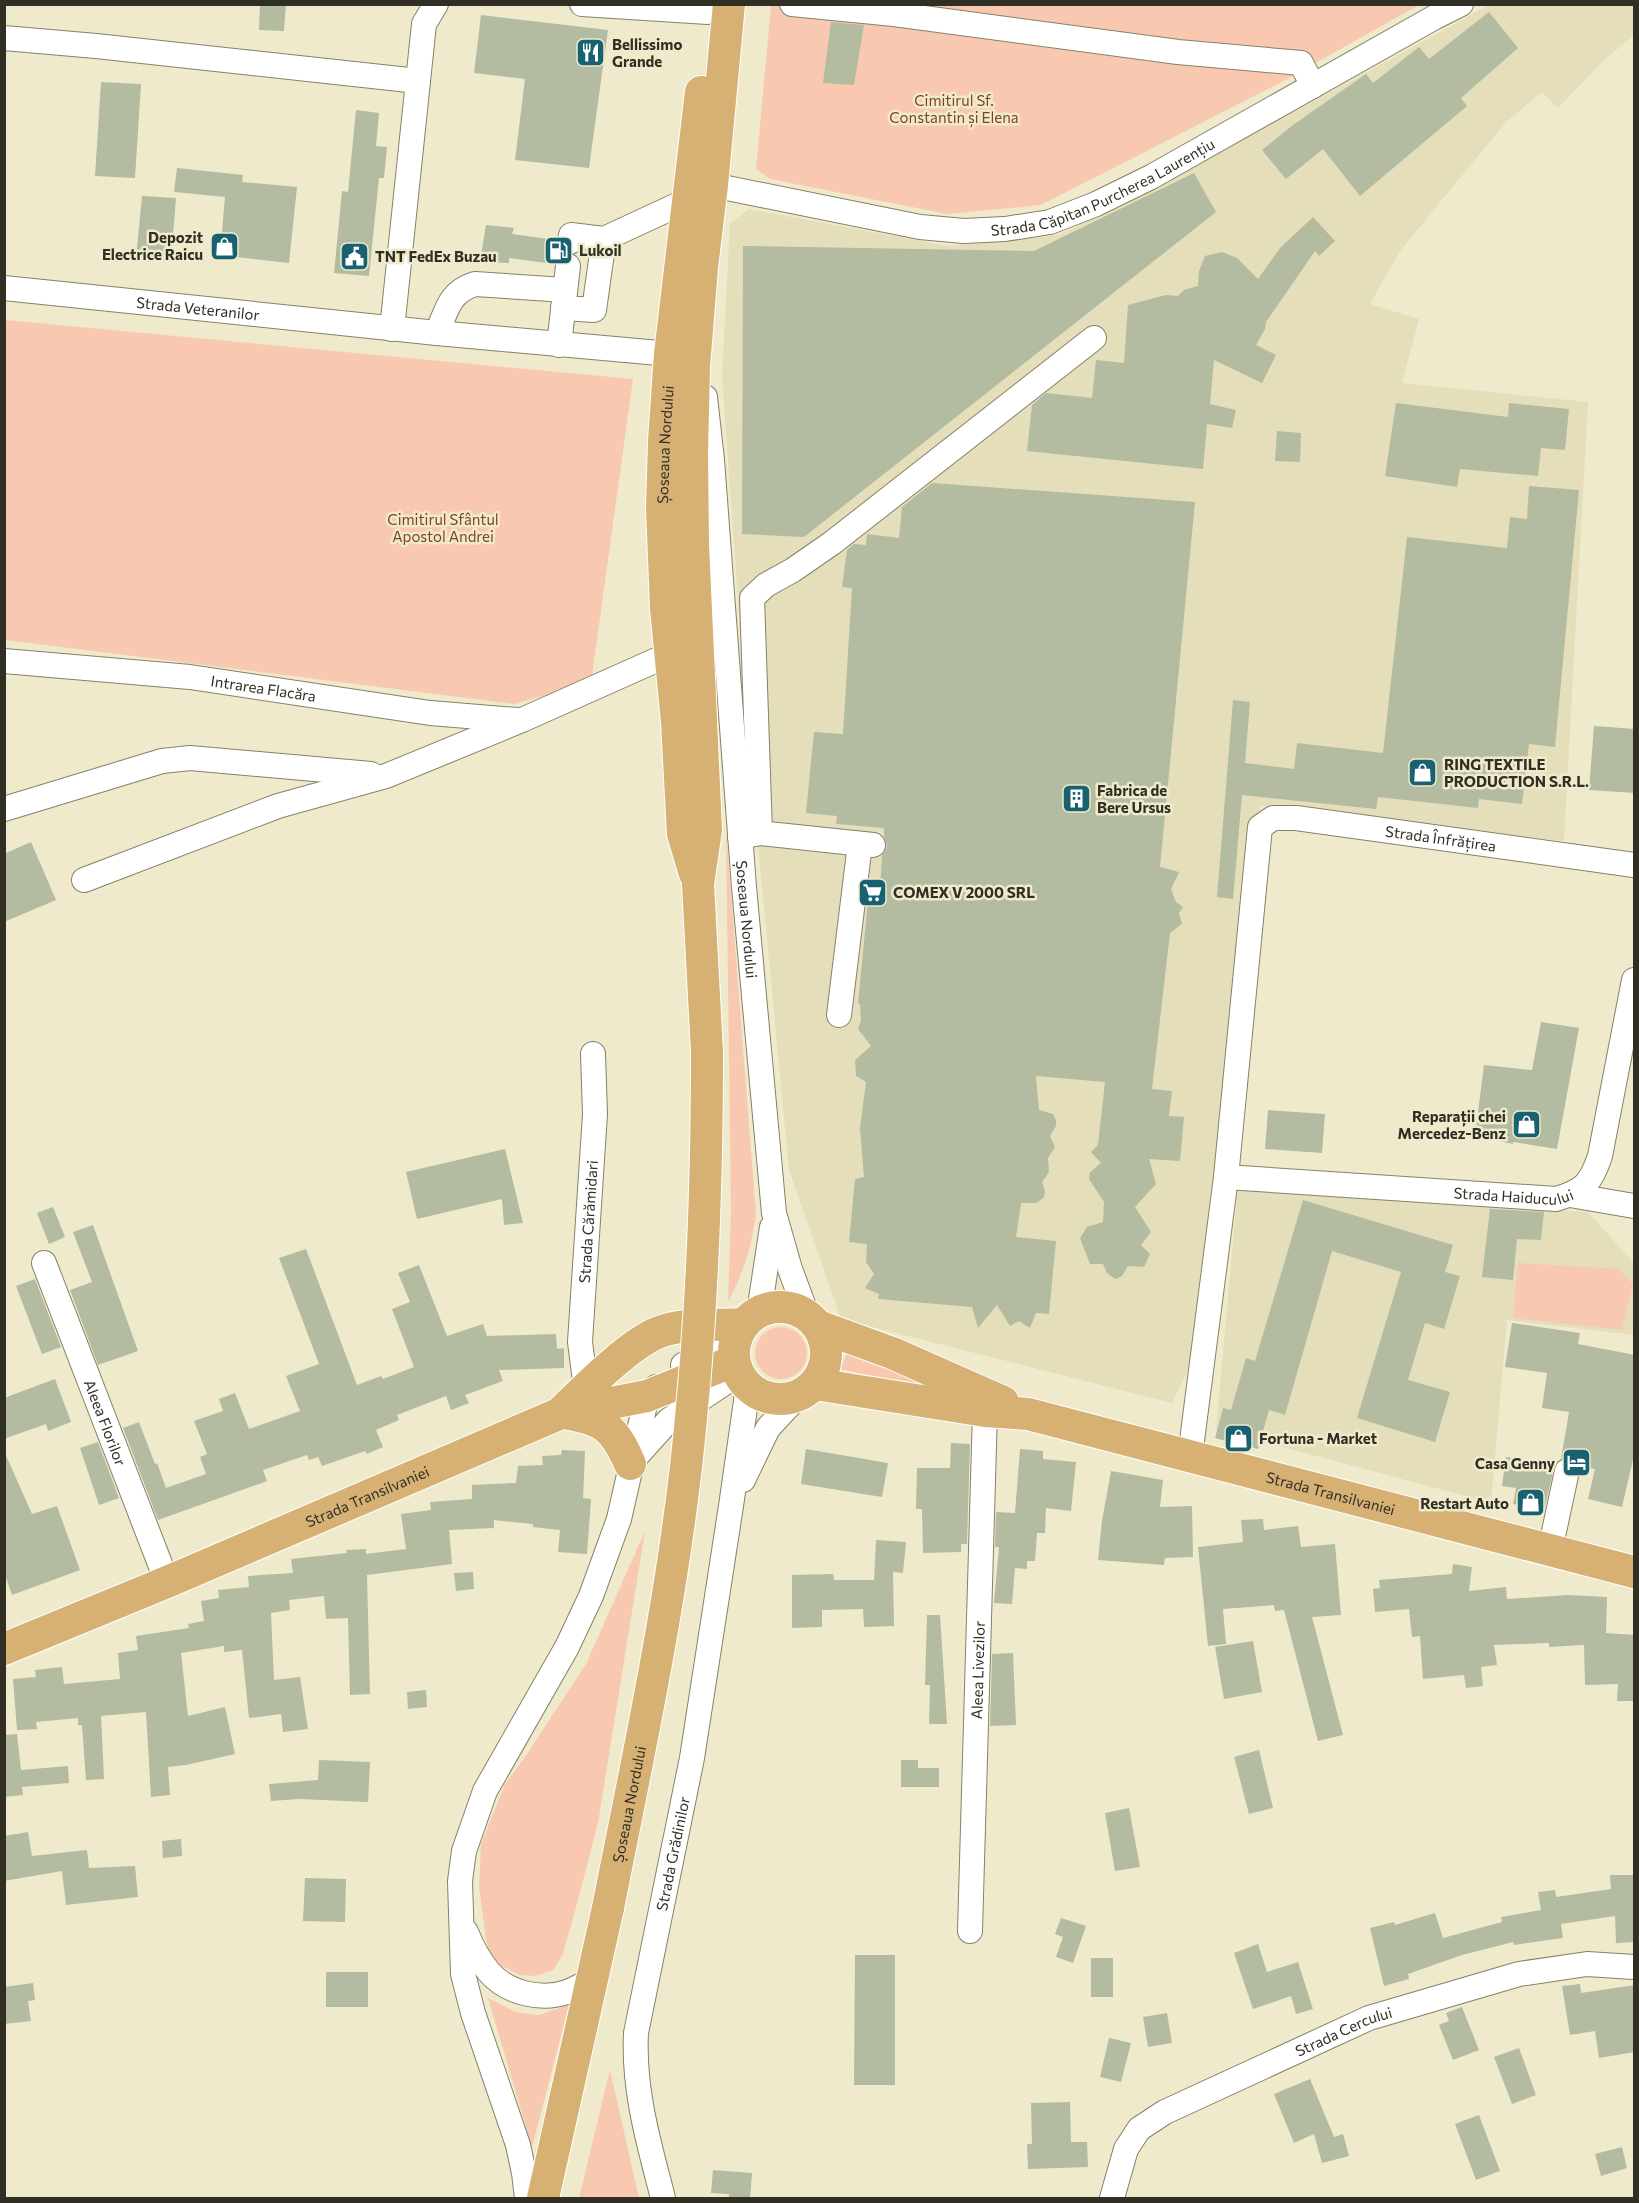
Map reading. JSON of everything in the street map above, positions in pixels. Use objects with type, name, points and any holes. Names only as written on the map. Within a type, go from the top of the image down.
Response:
[{"type":"main road","name":"Șoseaua Nordului","points":[[543,2199],[608,1908],[646,1718],[671,1573],[691,1419],[703,1253],[707,1149],[707,1052],[698,884],[706,830],[693,545],[692,452],[694,367],[702,267],[712,185],[716,7]]},
{"type":"main road","name":"Șoseaua Nordului","points":[[698,884],[683,834],[663,566],[662,508],[670,354],[686,201],[716,7]]},
{"type":"main road","points":[[775,1307],[792,1308],[813,1320],[824,1337],[826,1356],[822,1374],[806,1390],[776,1400],[756,1393],[743,1350],[775,1307]]},
{"type":"main road","name":"Strada Transilvaniei","points":[[813,1320],[1028,1414],[1635,1572]]},
{"type":"main road","points":[[561,1413],[640,1342],[658,1333],[684,1327],[743,1350]]},
{"type":"main road","name":"Strada Transilvaniei","points":[[4,1649],[167,1582],[561,1413],[647,1396],[743,1350]]},
{"type":"main road","name":"Strada Transilvaniei","points":[[806,1390],[1028,1414]]},
{"type":"main road","points":[[561,1413],[592,1418],[609,1428],[621,1443],[630,1464]]},
{"type":"street","points":[[392,328],[424,24],[436,4]]},
{"type":"street","points":[[582,4],[716,7]]},
{"type":"street","points":[[792,4],[894,14],[1178,52],[1301,63],[1313,86]]},
{"type":"street","name":"Strada Căpitan Purcherea Laurențiu","points":[[712,185],[920,227],[964,231],[1005,229],[1050,222],[1096,204],[1151,177],[1461,4]]},
{"type":"street","points":[[4,38],[418,81]]},
{"type":"street","points":[[570,242],[571,235],[604,239],[686,201]]},
{"type":"street","points":[[437,333],[450,301],[462,288],[475,284],[564,299],[594,310],[604,239]]},
{"type":"street","points":[[559,345],[568,266]]},
{"type":"street","name":"Strada Veteranilor","points":[[4,288],[437,333],[670,354]]},
{"type":"street","name":"Șoseaua Nordului","points":[[697,338],[712,460],[750,835],[774,1213],[770,1250],[743,1350],[731,1506]]},
{"type":"street","points":[[839,1014],[867,845],[750,835],[752,598],[766,585],[793,570],[832,543],[1094,338]]},
{"type":"street","points":[[84,880],[278,806],[386,776],[522,720],[670,654]]},
{"type":"street","name":"Intrarea Flacăra","points":[[4,661],[190,677],[430,713],[522,720]]},
{"type":"street","points":[[4,808],[162,761],[178,759],[190,758],[386,776]]},
{"type":"street","name":"Strada Înfrățirea","points":[[1226,1177],[1260,827],[1273,818],[1296,818],[1635,865]]},
{"type":"street","name":"Strada Haiducului","points":[[1226,1177],[1556,1199],[1570,1195],[1585,1185],[1594,1175],[1600,1156],[1635,980]]},
{"type":"street","name":"Strada Cărămidari","points":[[586,1389],[580,1342],[595,1114],[593,1054]]},
{"type":"street","points":[[1190,1456],[1226,1177]]},
{"type":"street","points":[[1570,1195],[1635,1206]]},
{"type":"street","name":"Șoseaua Nordului","points":[[774,1213],[787,1261],[813,1320]]},
{"type":"street","name":"Aleea Florilor","points":[[44,1263],[167,1582]]},
{"type":"street","points":[[630,1464],[669,1420],[743,1350]]},
{"type":"street","points":[[731,1506],[768,1428],[806,1390]]},
{"type":"street","points":[[526,2199],[524,2173],[518,2145],[473,2013],[463,1974],[460,1881],[464,1851],[485,1791],[567,1647],[591,1596],[619,1519],[647,1396]]},
{"type":"street","name":"Aleea Livezilor","points":[[970,1930],[984,1411]]},
{"type":"street","points":[[1550,1550],[1566,1471]]},
{"type":"street","name":"Strada Grădinilor","points":[[663,2199],[637,2089],[636,2033],[692,1758],[731,1506]]},
{"type":"street","points":[[461,1922],[476,1955],[491,1974],[508,1987],[536,1996],[565,1993],[592,1980]]},
{"type":"street","name":"Strada Cercului","points":[[1112,2199],[1126,2149],[1139,2129],[1165,2112],[1369,2018],[1519,1974],[1587,1964],[1635,1967]]},
{"type":"shaded area","points":[[1491,4],[1634,5],[1634,35],[1603,61],[1558,108],[1542,92],[1506,122],[1400,251],[1370,304],[1419,319],[1402,383],[1588,402],[1564,841],[1260,806],[1189,1368],[1172,1403],[841,1319],[789,1170],[747,729],[722,376],[730,224],[749,209],[948,246],[1059,235],[1196,166]]},
{"type":"shaded area","points":[[1238,1187],[1588,1212],[1634,1263],[1634,1335],[1507,1320],[1491,1503],[1216,1429]]},
{"type":"green space","name":"Cimitirul Sf. Constantin și Elena","points":[[771,5],[1419,5],[1278,84],[1041,205],[947,214],[770,179],[756,169]]},
{"type":"green space","name":"Cimitirul Sfântul Apostol Andrei","points":[[5,320],[633,379],[591,683],[514,704],[5,640]]},
{"type":"green space","points":[[726,830],[756,1214],[746,1259],[728,1301],[731,1210]]},
{"type":"green space","points":[[1518,1263],[1619,1269],[1633,1284],[1622,1330],[1513,1318]]},
{"type":"green space","points":[[776,1327],[786,1327],[800,1334],[807,1353],[800,1372],[786,1379],[776,1379],[766,1375],[759,1368],[755,1358],[755,1348],[759,1338],[766,1331]]},
{"type":"green space","points":[[846,1347],[970,1397],[840,1369],[846,1356]]},
{"type":"green space","points":[[645,1531],[598,1823],[574,1915],[562,1956],[553,1970],[535,1976],[520,1975],[502,1966],[490,1954],[479,1887],[481,1844],[505,1784],[586,1664]]},
{"type":"green space","points":[[488,1998],[516,2012],[538,2015],[569,2005],[532,2147]]},
{"type":"green space","points":[[610,2070],[639,2198],[579,2198]]},
{"type":"building","points":[[260,4],[286,4],[284,31],[259,30]]},
{"type":"building","points":[[1489,12],[1518,48],[1461,98],[1467,106],[1360,196],[1323,149],[1286,179],[1262,150],[1293,125],[1366,74],[1373,83],[1419,47],[1429,59]]},
{"type":"building","points":[[481,15],[608,30],[589,168],[515,160],[525,79],[474,73]]},
{"type":"building","points":[[831,22],[864,25],[854,85],[823,83]]},
{"type":"building","points":[[101,82],[141,84],[135,178],[95,176]]},
{"type":"building","points":[[356,110],[379,113],[376,146],[387,147],[384,178],[379,178],[369,276],[334,273],[342,191],[348,192]]},
{"type":"building","points":[[177,168],[243,175],[242,182],[297,187],[289,263],[220,255],[225,197],[174,192]]},
{"type":"building","points":[[1194,173],[1216,212],[804,537],[742,534],[743,246],[1034,251]]},
{"type":"building","points":[[142,196],[176,198],[171,261],[136,258]]},
{"type":"building","points":[[1313,217],[1335,241],[1319,256],[1315,251],[1266,322],[1265,329],[1256,345],[1276,355],[1262,383],[1214,360],[1210,404],[1236,410],[1232,428],[1207,424],[1203,469],[1027,451],[1032,405],[1046,393],[1092,398],[1096,360],[1124,363],[1128,305],[1166,295],[1178,296],[1184,290],[1198,286],[1199,271],[1205,256],[1222,252],[1237,258],[1258,279],[1280,248]]},
{"type":"building","points":[[486,225],[514,228],[512,234],[556,240],[557,248],[562,253],[556,258],[554,264],[509,258],[509,263],[480,262]]},
{"type":"building","points":[[1396,403],[1508,417],[1509,403],[1569,409],[1565,450],[1541,448],[1538,476],[1460,469],[1457,487],[1385,476]]},
{"type":"building","points":[[1277,431],[1301,433],[1300,462],[1275,461]]},
{"type":"building","points":[[932,483],[1195,502],[1160,867],[1179,872],[1171,889],[1176,902],[1183,907],[1179,913],[1182,924],[1170,933],[1152,1089],[1172,1091],[1169,1116],[1184,1117],[1180,1161],[1149,1159],[1156,1184],[1135,1207],[1151,1232],[1141,1245],[1150,1254],[1144,1267],[1128,1266],[1122,1276],[1115,1279],[1107,1273],[1103,1264],[1090,1264],[1080,1238],[1087,1227],[1103,1222],[1104,1202],[1089,1179],[1090,1172],[1101,1163],[1091,1152],[1098,1145],[1105,1082],[1036,1076],[1039,1110],[1053,1114],[1056,1120],[1056,1126],[1050,1136],[1055,1147],[1048,1158],[1049,1172],[1042,1182],[1044,1197],[1037,1203],[1021,1203],[1016,1237],[1056,1241],[1049,1314],[1036,1313],[1030,1328],[1019,1321],[1010,1326],[997,1305],[978,1328],[972,1307],[878,1299],[879,1294],[865,1288],[874,1274],[866,1262],[867,1244],[849,1242],[855,1179],[864,1177],[860,1128],[866,1082],[856,1076],[855,1060],[871,1046],[858,1029],[861,1021],[860,1004],[858,1004],[869,890],[880,891],[882,855],[887,846],[884,828],[836,824],[837,816],[806,813],[814,732],[843,734],[852,588],[842,587],[847,550],[854,544],[866,545],[867,534],[899,538],[902,507]]},
{"type":"building","points":[[1529,486],[1579,490],[1555,747],[1529,744],[1522,804],[1479,799],[1478,808],[1378,797],[1376,809],[1242,795],[1233,899],[1217,897],[1233,700],[1250,702],[1245,763],[1294,769],[1297,743],[1383,753],[1407,537],[1507,548],[1510,517],[1527,519]]},
{"type":"building","points":[[1594,726],[1635,729],[1635,793],[1589,790]]},
{"type":"building","points":[[31,842],[56,900],[4,922],[4,854]]},
{"type":"building","points":[[1541,1022],[1579,1028],[1557,1149],[1513,1142],[1513,1144],[1475,1136],[1484,1065],[1532,1070]]},
{"type":"building","points":[[1268,1110],[1325,1114],[1322,1153],[1265,1149]]},
{"type":"building","points":[[505,1149],[523,1223],[504,1225],[502,1199],[417,1219],[406,1172]]},
{"type":"building","points":[[1303,1200],[1453,1245],[1445,1272],[1460,1276],[1444,1329],[1425,1323],[1408,1380],[1450,1392],[1435,1442],[1357,1418],[1401,1272],[1332,1251],[1285,1415],[1269,1410],[1258,1449],[1215,1438],[1223,1408],[1231,1410],[1246,1358],[1255,1361]]},
{"type":"building","points":[[53,1207],[65,1237],[49,1244],[37,1213]]},
{"type":"building","points":[[1490,1209],[1544,1212],[1541,1240],[1517,1239],[1513,1280],[1482,1277]]},
{"type":"building","points":[[93,1225],[138,1351],[98,1365],[70,1290],[92,1282],[73,1232]]},
{"type":"building","points":[[306,1249],[357,1385],[381,1376],[383,1379],[414,1367],[392,1309],[410,1302],[398,1273],[419,1265],[447,1336],[483,1324],[487,1336],[556,1334],[557,1349],[564,1348],[564,1368],[499,1370],[503,1381],[465,1395],[469,1403],[451,1410],[446,1396],[397,1415],[399,1420],[376,1430],[383,1447],[367,1454],[365,1451],[322,1466],[318,1457],[309,1460],[307,1455],[263,1470],[267,1481],[158,1520],[123,1428],[139,1422],[166,1488],[206,1474],[200,1457],[207,1454],[194,1421],[223,1411],[219,1399],[235,1393],[249,1429],[300,1411],[286,1376],[319,1364],[279,1258]]},
{"type":"building","points":[[35,1279],[61,1347],[42,1354],[16,1286]]},
{"type":"building","points":[[1512,1323],[1580,1333],[1578,1344],[1635,1355],[1635,1451],[1622,1507],[1588,1499],[1595,1469],[1580,1466],[1571,1457],[1561,1459],[1569,1412],[1542,1408],[1547,1373],[1505,1367]]},
{"type":"building","points":[[55,1379],[71,1422],[48,1431],[46,1424],[4,1439],[4,1398]]},
{"type":"building","points":[[98,1442],[119,1498],[99,1505],[80,1448]]},
{"type":"building","points":[[951,1443],[970,1444],[967,1544],[961,1544],[961,1552],[923,1553],[922,1509],[916,1509],[917,1468],[950,1468]]},
{"type":"building","points":[[806,1449],[888,1463],[882,1497],[801,1484]]},
{"type":"building","points":[[1020,1449],[1043,1451],[1043,1459],[1076,1462],[1071,1511],[1046,1508],[1045,1533],[1037,1533],[1035,1561],[1027,1561],[1027,1569],[1015,1568],[1012,1604],[994,1603],[999,1547],[995,1547],[996,1512],[1015,1513]]},
{"type":"building","points":[[562,1450],[585,1451],[583,1498],[591,1499],[587,1554],[558,1552],[560,1530],[533,1527],[533,1524],[494,1520],[494,1528],[449,1530],[452,1564],[367,1575],[370,1694],[350,1695],[348,1618],[326,1619],[324,1596],[289,1600],[290,1610],[271,1613],[274,1680],[300,1677],[308,1729],[283,1732],[281,1714],[249,1718],[242,1650],[224,1652],[224,1646],[181,1653],[188,1716],[225,1707],[235,1754],[168,1767],[170,1795],[151,1797],[146,1712],[101,1716],[104,1779],[86,1780],[82,1725],[78,1725],[78,1718],[36,1722],[37,1729],[17,1730],[13,1679],[36,1677],[35,1670],[62,1667],[64,1684],[120,1679],[118,1653],[138,1650],[136,1636],[189,1628],[188,1624],[204,1621],[201,1601],[219,1598],[218,1590],[249,1587],[248,1576],[293,1573],[291,1559],[347,1553],[346,1550],[366,1549],[366,1554],[406,1549],[401,1514],[431,1510],[430,1502],[472,1499],[472,1485],[516,1483],[518,1466],[543,1465],[542,1456],[561,1455]]},
{"type":"building","points":[[4,1451],[32,1514],[57,1506],[80,1570],[12,1595],[4,1572]]},
{"type":"building","points":[[1506,1457],[1555,1464],[1544,1510],[1513,1504],[1516,1488],[1502,1486]]},
{"type":"building","points":[[1111,1471],[1163,1480],[1160,1507],[1192,1506],[1193,1557],[1165,1558],[1164,1565],[1098,1560]]},
{"type":"building","points":[[1263,1519],[1264,1530],[1298,1526],[1301,1547],[1335,1544],[1341,1615],[1312,1617],[1343,1735],[1318,1741],[1284,1610],[1275,1611],[1274,1605],[1223,1609],[1226,1644],[1208,1646],[1198,1547],[1243,1542],[1241,1520]]},
{"type":"building","points":[[876,1540],[906,1542],[903,1573],[893,1572],[894,1626],[864,1627],[863,1609],[822,1610],[822,1627],[792,1628],[792,1575],[833,1574],[834,1580],[874,1580]]},
{"type":"building","points":[[1453,1564],[1472,1567],[1469,1591],[1506,1587],[1507,1599],[1569,1595],[1607,1597],[1606,1633],[1635,1635],[1635,1701],[1617,1701],[1618,1684],[1585,1685],[1584,1645],[1549,1647],[1549,1643],[1494,1645],[1497,1665],[1481,1667],[1483,1686],[1466,1688],[1464,1675],[1423,1679],[1420,1636],[1412,1637],[1409,1609],[1375,1612],[1373,1589],[1380,1588],[1379,1580],[1452,1574]]},
{"type":"building","points":[[473,1572],[474,1589],[456,1591],[454,1573]]},
{"type":"building","points":[[927,1615],[940,1615],[947,1724],[929,1724],[930,1685],[925,1685]]},
{"type":"building","points":[[1253,1641],[1262,1692],[1224,1699],[1215,1647]]},
{"type":"building","points":[[1013,1653],[1016,1725],[990,1726],[992,1654]]},
{"type":"building","points":[[426,1690],[427,1707],[408,1709],[407,1692]]},
{"type":"building","points":[[17,1734],[21,1770],[68,1766],[69,1783],[22,1787],[23,1795],[4,1797],[4,1735]]},
{"type":"building","points":[[1259,1750],[1273,1808],[1249,1814],[1234,1757]]},
{"type":"building","points":[[319,1760],[370,1762],[368,1802],[299,1799],[271,1801],[269,1784],[318,1780]]},
{"type":"building","points":[[901,1760],[918,1760],[918,1768],[939,1768],[939,1787],[901,1787]]},
{"type":"building","points":[[1129,1808],[1140,1867],[1115,1871],[1105,1813]]},
{"type":"building","points":[[28,1832],[32,1856],[87,1850],[89,1868],[135,1866],[138,1897],[66,1905],[62,1871],[4,1881],[4,1836]]},
{"type":"building","points":[[181,1839],[182,1856],[163,1858],[162,1841]]},
{"type":"building","points":[[1610,1875],[1634,1875],[1635,1942],[1616,1943],[1615,1916],[1561,1924],[1563,1938],[1514,1945],[1513,1942],[1462,1955],[1408,1974],[1409,1979],[1384,1986],[1370,1928],[1394,1922],[1395,1925],[1435,1913],[1443,1938],[1502,1922],[1501,1917],[1541,1910],[1538,1892],[1555,1890],[1556,1897],[1611,1889]]},
{"type":"building","points":[[305,1878],[346,1879],[345,1922],[303,1921]]},
{"type":"building","points":[[1061,1918],[1086,1926],[1073,1963],[1056,1957],[1063,1937],[1055,1934]]},
{"type":"building","points":[[1258,1944],[1267,1972],[1298,1962],[1313,2009],[1296,2014],[1291,1996],[1253,2009],[1234,1953]]},
{"type":"building","points":[[855,1955],[895,1955],[895,2085],[854,2085]]},
{"type":"building","points":[[1091,1958],[1113,1958],[1113,1997],[1091,1997]]},
{"type":"building","points":[[326,1972],[368,1972],[368,2007],[326,2007]]},
{"type":"building","points":[[33,1983],[35,2000],[28,2001],[31,2021],[4,2024],[4,1987]]},
{"type":"building","points":[[1580,1984],[1581,1993],[1635,1985],[1635,2052],[1599,2058],[1595,2031],[1570,2035],[1562,1986]]},
{"type":"building","points":[[1462,2007],[1479,2050],[1453,2060],[1439,2025],[1449,2021],[1446,2013]]},
{"type":"building","points":[[1167,2013],[1172,2043],[1148,2047],[1143,2017]]},
{"type":"building","points":[[1109,2038],[1131,2043],[1121,2082],[1100,2077]]},
{"type":"building","points":[[1519,2048],[1536,2095],[1512,2104],[1494,2057]]},
{"type":"building","points":[[1310,2079],[1334,2137],[1343,2134],[1349,2156],[1322,2163],[1314,2134],[1294,2143],[1274,2094]]},
{"type":"building","points":[[1070,2102],[1071,2142],[1087,2142],[1088,2167],[1028,2169],[1027,2144],[1032,2144],[1031,2103]]},
{"type":"building","points":[[1479,2115],[1500,2171],[1476,2180],[1455,2124]]},
{"type":"building","points":[[1622,2147],[1627,2168],[1601,2176],[1595,2154]]},
{"type":"building","points":[[713,2170],[752,2173],[750,2199],[729,2199],[729,2194],[711,2193]]},
{"type":"place","name":"Bellissimo Grande","points":[[591,53]]},
{"type":"place","name":"Depozit Electrice Raicu","points":[[224,246]]},
{"type":"place","name":"Lukoil","points":[[558,250]]},
{"type":"place","name":"TNT FedEx Buzau","points":[[354,256]]},
{"type":"place","name":"RING TEXTILE PRODUCTION S.R.L.","points":[[1423,773]]},
{"type":"place","name":"Fabrica de Bere Ursus","points":[[1076,799]]},
{"type":"place","name":"COMEX V 2000 SRL","points":[[872,892]]},
{"type":"place","name":"Reparații chei Mercedez-Benz","points":[[1527,1125]]},
{"type":"place","name":"Fortuna - Market","points":[[1238,1438]]},
{"type":"place","name":"Casa Genny","points":[[1576,1463]]},
{"type":"place","name":"Restart Auto","points":[[1530,1503]]}]
